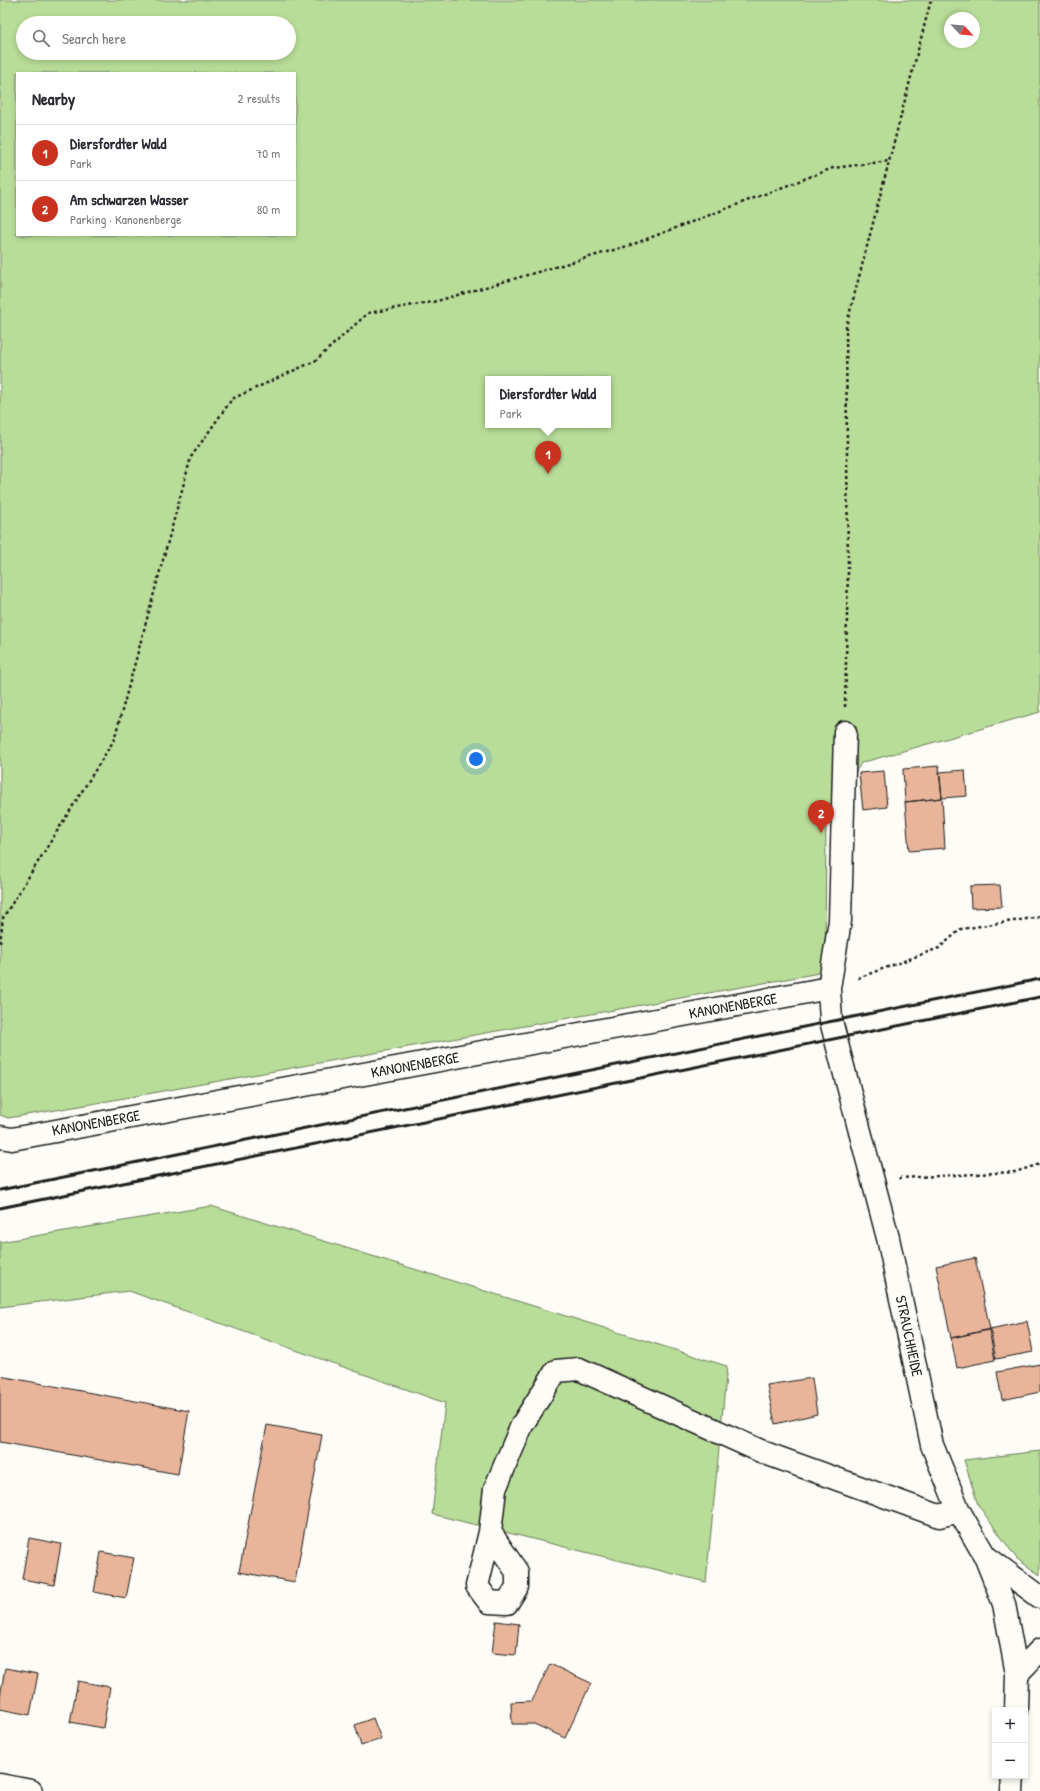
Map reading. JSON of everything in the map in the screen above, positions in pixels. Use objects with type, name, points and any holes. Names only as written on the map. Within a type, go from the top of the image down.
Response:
[{"type":"street","name":"STRAUCHHEIDE","points":[[845,732],[840,921],[829,988],[831,1021],[888,1238],[932,1445],[959,1511],[985,1556],[1004,1604],[1017,1674],[1016,1707]]},
{"type":"street","name":"KANONENBERGE","points":[[0,1138],[20,1137],[829,988]]},
{"type":"street","points":[[490,1532],[495,1489],[522,1425],[556,1371],[579,1370],[765,1453],[939,1516],[959,1511]]},
{"type":"street","points":[[985,1556],[1040,1598]]},
{"type":"street","points":[[1017,1674],[1040,1650]]},
{"type":"street","points":[[1012,1791],[1013,1779]]},
{"type":"street","points":[[0,1785],[30,1791]]},
{"type":"path","points":[[845,732],[848,570],[846,327],[931,0]]},
{"type":"path","points":[[0,944],[3,918],[114,740],[191,457],[232,399],[315,361],[368,313],[437,301],[631,245],[833,168],[889,161]]},
{"type":"path","points":[[829,988],[939,948],[961,928],[1040,917]]},
{"type":"path","points":[[872,1179],[1015,1172],[1040,1164]]},
{"type":"green space","points":[[0,0],[1040,0],[1040,712],[861,763],[826,821],[825,972],[8,1118],[0,1115]]},
{"type":"green space","points":[[211,1206],[727,1366],[706,1582],[432,1514],[445,1403],[129,1291],[0,1307],[0,1242]]},
{"type":"green space","points":[[1040,1451],[1040,1575],[1017,1559],[978,1505],[964,1460]]},
{"type":"building","points":[[939,766],[942,798],[905,802],[903,769]]},
{"type":"building","points":[[965,770],[967,796],[942,798],[939,772]]},
{"type":"building","points":[[884,771],[887,807],[863,810],[859,773]]},
{"type":"building","points":[[942,798],[945,848],[909,851],[905,802]]},
{"type":"building","points":[[1000,885],[1002,907],[971,908],[970,886]]},
{"type":"building","points":[[975,1258],[990,1329],[951,1338],[936,1266]]},
{"type":"building","points":[[1027,1321],[1033,1352],[996,1359],[990,1329]]},
{"type":"building","points":[[989,1330],[995,1360],[957,1368],[951,1338]]},
{"type":"building","points":[[1040,1364],[1040,1392],[1002,1400],[997,1372]]},
{"type":"building","points":[[0,1376],[189,1411],[178,1474],[0,1442]]},
{"type":"building","points":[[812,1378],[817,1414],[775,1424],[767,1385]]},
{"type":"building","points":[[267,1425],[322,1435],[295,1582],[239,1572]]},
{"type":"building","points":[[29,1538],[61,1544],[54,1585],[22,1579]]},
{"type":"building","points":[[101,1552],[134,1558],[126,1598],[94,1592]]},
{"type":"building","points":[[496,1621],[519,1624],[516,1655],[492,1653]]},
{"type":"building","points":[[550,1664],[591,1683],[565,1738],[534,1724],[512,1724],[511,1702],[532,1701]]},
{"type":"building","points":[[5,1668],[38,1674],[30,1715],[0,1709],[0,1697]]},
{"type":"building","points":[[78,1681],[110,1687],[103,1728],[70,1722]]},
{"type":"building","points":[[373,1718],[381,1739],[361,1746],[355,1725]]},
{"type":"railway","points":[[0,1190],[1040,979]]},
{"type":"railway","points":[[0,1208],[1040,997]]},
{"type":"place","name":"Diersfordter Wald","points":[[548,474]]},
{"type":"place","name":"Am schwarzen Wasser","points":[[821,833]]}]
